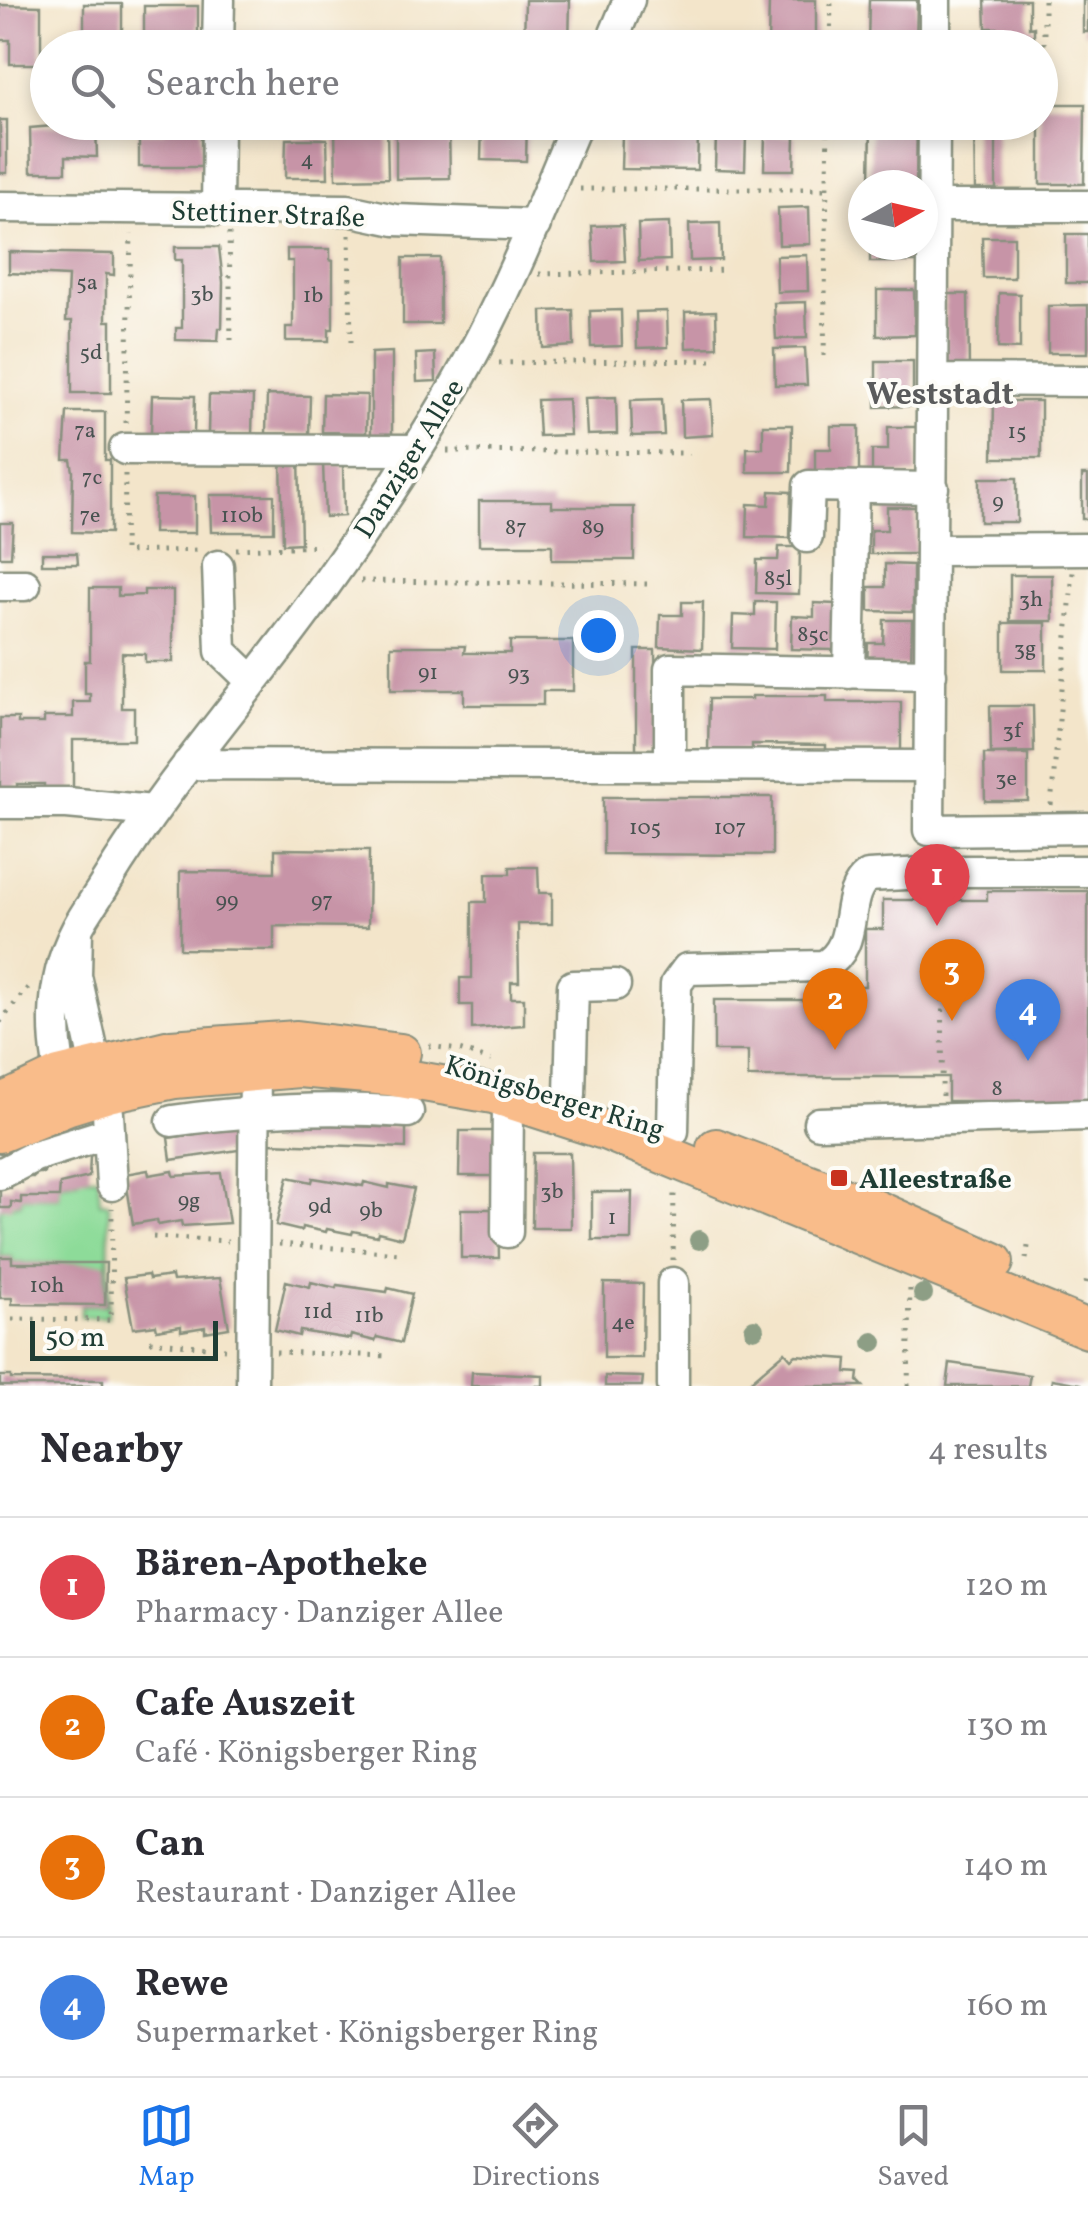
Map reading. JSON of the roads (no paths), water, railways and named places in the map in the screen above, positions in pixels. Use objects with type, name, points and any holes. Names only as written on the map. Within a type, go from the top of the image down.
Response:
[{"type":"main road","name":"Königsberger Ring","points":[[0,1104],[102,1080],[171,1049],[297,1040],[385,1050],[570,1094],[1087,1293]]},
{"type":"main road","name":"Königsberger Ring","points":[[102,1080],[175,1079],[300,1068],[389,1076],[508,1100],[607,1132],[1088,1329]]},
{"type":"main road","name":"Königsberger Ring","points":[[0,1134],[64,1090]]},
{"type":"street","points":[[218,30],[219,0]]},
{"type":"street","points":[[616,30],[629,0]]},
{"type":"street","points":[[935,0],[935,30]]},
{"type":"street","points":[[219,140],[223,210]]},
{"type":"street","name":"Danziger Allee","points":[[64,1090],[54,1024],[60,974],[76,929],[135,835],[329,581],[416,450],[468,363],[535,224],[570,140]]},
{"type":"street","points":[[934,140],[934,170]]},
{"type":"street","points":[[938,206],[1088,206]]},
{"type":"street","name":"Stettiner Straße","points":[[0,207],[348,210],[396,220],[535,224]]},
{"type":"street","points":[[934,260],[929,830],[1088,828]]},
{"type":"street","points":[[933,380],[1088,381]]},
{"type":"street","points":[[125,449],[416,450]]},
{"type":"street","points":[[807,536],[808,486],[933,488]]},
{"type":"street","points":[[849,673],[853,487]]},
{"type":"street","points":[[932,550],[1082,549]]},
{"type":"street","points":[[218,566],[221,651],[252,681]]},
{"type":"street","points":[[670,766],[670,670],[930,674]]},
{"type":"street","points":[[188,764],[929,766]]},
{"type":"street","points":[[0,803],[67,803],[154,811]]},
{"type":"street","points":[[673,1132],[676,984],[687,969],[824,966],[832,961],[850,931],[854,896],[859,882],[868,876],[964,870],[1088,871]]},
{"type":"street","points":[[76,929],[76,976],[102,1080],[112,1185]]},
{"type":"street","points":[[570,1094],[573,986],[615,985]]},
{"type":"street","points":[[252,1386],[255,1070]]},
{"type":"street","points":[[507,1232],[508,1100]]},
{"type":"street","points":[[172,1121],[254,1109],[338,1107],[408,1112]]},
{"type":"street","points":[[819,1123],[1088,1115]]},
{"type":"street","points":[[0,1174],[35,1156],[108,1133]]},
{"type":"street","points":[[673,1283],[673,1386]]},
{"type":"place","name":"Bären-Apotheke","points":[[937,926]]},
{"type":"place","name":"Can","points":[[952,1021]]},
{"type":"place","name":"Cafe Auszeit","points":[[835,1050]]},
{"type":"place","name":"Rewe","points":[[1028,1061]]},
{"type":"place","name":"Alleestraße","points":[[839,1178]]},
{"type":"district","name":"Weststadt","points":[[940,393]]}]
